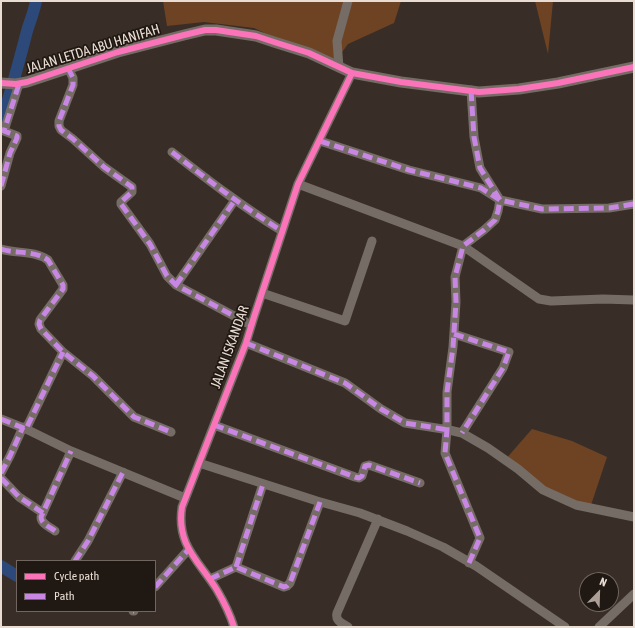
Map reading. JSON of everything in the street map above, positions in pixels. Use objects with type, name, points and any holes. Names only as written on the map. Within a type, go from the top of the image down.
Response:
[{"type":"street","points":[[339,67],[337,41],[348,1]]},
{"type":"street","name":"JALAN LETDA ABU HANIFAH","points":[[11,84],[35,80],[118,52],[205,30],[216,30],[256,36],[309,54],[352,73],[401,82],[475,91]]},
{"type":"street","points":[[453,431],[447,392],[454,334],[456,302],[455,277],[463,246],[495,220],[500,200],[480,168],[474,136],[475,91],[519,89],[558,84],[570,80],[634,67]]},
{"type":"street","points":[[68,68],[73,78],[73,85],[59,121],[60,128],[104,167],[132,187],[132,192],[121,202],[121,205],[150,244],[168,276],[176,285],[251,325]]},
{"type":"street","name":"JALAN ISKANDAR","points":[[234,627],[218,591],[185,542],[181,523],[182,507],[246,343],[288,210],[298,184],[352,73]]},
{"type":"street","points":[[1,186],[10,153],[17,138],[17,136],[4,131],[11,84]]},
{"type":"street","points":[[320,141],[409,170],[481,188],[500,200],[542,209],[609,208],[634,204]]},
{"type":"street","points":[[172,152],[235,200],[282,231]]},
{"type":"street","points":[[298,184],[463,246],[539,299],[551,301],[603,299],[634,300]]},
{"type":"street","points":[[176,285],[235,200]]},
{"type":"street","points":[[262,293],[345,321],[372,241]]},
{"type":"street","points":[[1,249],[39,255],[48,260],[63,284],[63,288],[40,320],[39,324],[41,329],[64,352],[93,376],[134,417],[171,432]]},
{"type":"street","points":[[454,334],[508,352],[503,368],[453,431],[445,453],[480,538],[469,563]]},
{"type":"street","points":[[246,343],[345,383],[381,409],[406,423],[453,431],[488,448],[518,469],[543,490],[576,505],[634,516]]},
{"type":"street","points":[[1,473],[64,352]]},
{"type":"street","points":[[1,419],[25,428],[71,451],[185,498]]},
{"type":"street","points":[[214,425],[355,477],[359,478],[362,476],[365,466],[369,465],[420,483]]},
{"type":"street","points":[[55,531],[41,521],[41,518],[71,451]]},
{"type":"street","points":[[199,463],[378,519],[443,547],[476,566],[566,627]]},
{"type":"street","points":[[76,560],[88,541],[123,472]]},
{"type":"street","points":[[1,478],[19,497],[43,513]]},
{"type":"street","points":[[210,579],[236,567],[263,484]]},
{"type":"street","points":[[236,567],[284,587],[287,586],[290,583],[320,502]]},
{"type":"street","points":[[348,627],[338,620],[336,617],[337,613],[378,519]]},
{"type":"street","points":[[156,586],[189,549]]},
{"type":"street","points":[[601,625],[634,594]]},
{"type":"shaded area","points":[[163,1],[401,1],[394,23],[348,44],[334,63],[254,28],[204,22],[167,26]]},
{"type":"shaded area","points":[[535,1],[553,1],[548,54]]},
{"type":"shaded area","points":[[532,429],[572,441],[607,457],[590,508],[543,490],[505,460]]},
{"type":"waterway","points":[[1,122],[36,1]]},
{"type":"waterway","points":[[1,566],[16,575]]},
{"type":"marked path","points":[[68,68],[73,78],[73,85],[59,121],[61,130],[104,167],[132,187],[132,192],[121,202],[121,204],[150,244],[167,276],[176,285],[251,325]]},
{"type":"marked path","points":[[1,186],[10,153],[17,138],[17,136],[4,131],[19,84]]},
{"type":"marked path","points":[[469,563],[480,538],[445,453],[447,430],[447,392],[453,347],[456,302],[455,277],[463,246],[495,220],[500,200],[480,168],[474,137],[471,90]]},
{"type":"marked path","points":[[320,141],[409,170],[481,188],[500,200],[542,209],[609,208],[634,204]]},
{"type":"marked path","points":[[172,152],[212,183],[282,231]]},
{"type":"marked path","points":[[176,285],[235,200]]},
{"type":"marked path","points":[[1,249],[31,253],[48,260],[63,285],[63,289],[40,320],[39,324],[41,329],[63,352],[93,376],[134,417],[171,432]]},
{"type":"marked path","points":[[454,334],[509,352],[503,368],[462,433]]},
{"type":"marked path","points":[[246,343],[345,383],[381,409],[405,423],[449,430]]},
{"type":"marked path","points":[[1,419],[26,429],[63,352]]},
{"type":"marked path","points":[[214,425],[355,477],[359,478],[362,476],[365,466],[369,465],[420,483]]},
{"type":"marked path","points":[[1,473],[23,427]]},
{"type":"marked path","points":[[55,531],[44,523],[41,517],[71,451]]},
{"type":"marked path","points":[[76,560],[88,541],[123,472]]},
{"type":"marked path","points":[[1,478],[19,497],[43,513]]},
{"type":"marked path","points":[[236,567],[263,484]]},
{"type":"marked path","points":[[210,579],[236,567],[284,587],[287,586],[290,583],[320,502]]},
{"type":"marked path","points":[[156,586],[189,549]]},
{"type":"cycle path","points":[[1,83],[16,84],[27,82],[118,52],[205,30],[216,30],[256,36],[309,53],[352,73],[401,82],[479,92],[519,89],[558,83],[634,67]]},
{"type":"cycle path","points":[[234,627],[220,595],[190,552],[182,532],[182,507],[246,343],[298,184],[352,73]]}]
